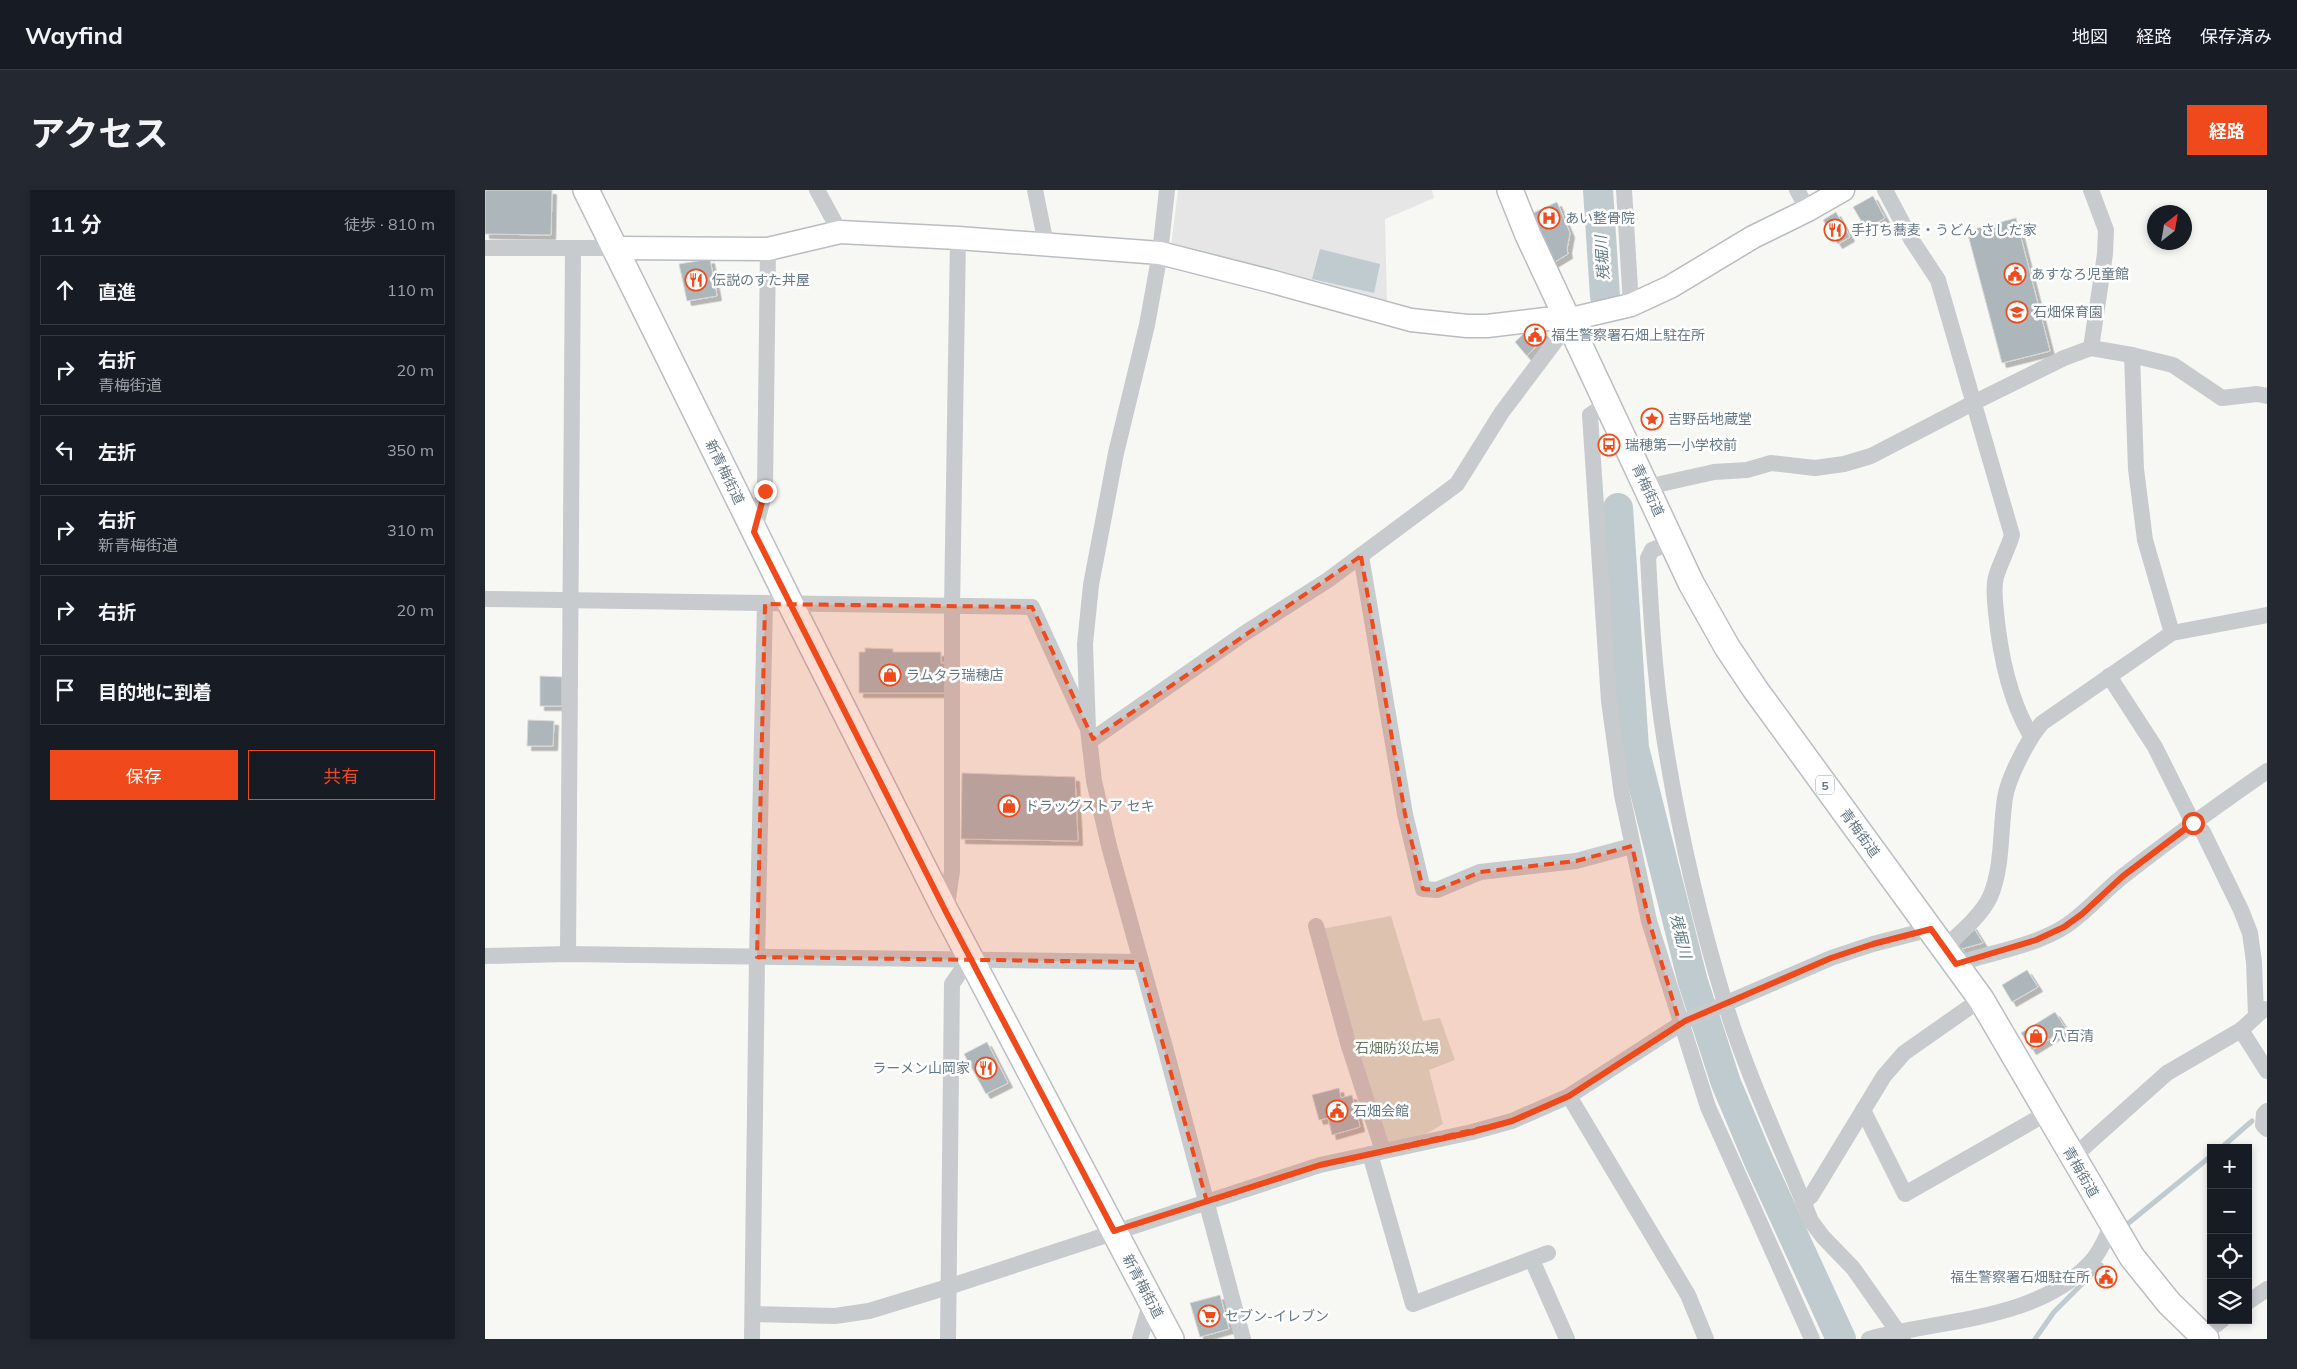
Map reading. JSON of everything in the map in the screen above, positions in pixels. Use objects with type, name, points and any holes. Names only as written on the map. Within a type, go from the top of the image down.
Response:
[{"type":"main road","name":"新青梅街道","points":[[586,190],[754,532],[946,912],[1171,1339]]},
{"type":"main road","name":"青梅街道","points":[[1510,190],[1527,235],[1707,614],[1740,668],[1981,999],[2131,1257],[2153,1285],[2202,1338]]},
{"type":"street","points":[[817,190],[840,232]]},
{"type":"street","points":[[1035,190],[1047,244]]},
{"type":"street","points":[[1167,190],[1160,253],[1147,325],[1116,453],[1091,585],[1085,644],[1089,735],[1094,781],[1106,837],[1243,1339]]},
{"type":"street","points":[[1624,190],[1631,305]]},
{"type":"street","points":[[1797,190],[1808,210]]},
{"type":"street","points":[[485,248],[768,248],[840,232],[1047,244],[1160,253],[1411,320],[1467,326],[1567,320],[1631,305],[1670,287],[1753,237],[1808,210],[1843,190]]},
{"type":"street","points":[[1885,190],[1911,239],[1938,280],[1975,402],[2012,535],[2008,550],[1996,577],[1995,597],[1999,644],[2008,681],[2023,722],[2031,736]]},
{"type":"street","points":[[2091,190],[2106,230],[2105,254],[2091,348]]},
{"type":"street","points":[[946,912],[953,871],[952,607],[958,238]]},
{"type":"street","points":[[568,954],[569,599],[573,248]]},
{"type":"street","points":[[754,532],[765,491],[768,248]]},
{"type":"street","points":[[1089,735],[1361,556],[1457,484],[1502,412],[1561,336],[1567,320]]},
{"type":"street","points":[[1647,487],[1714,472],[1747,470],[1771,462],[1815,468],[1844,464],[1871,456],[2064,358],[2091,348],[2173,365],[2221,398],[2257,394],[2267,396]]},
{"type":"street","points":[[2132,355],[2136,469],[2145,540],[2172,633]]},
{"type":"street","points":[[1607,404],[1590,415],[1595,507],[1609,701],[1632,846],[1649,921],[1683,1023],[1708,1107],[1812,1339]]},
{"type":"street","points":[[1672,542],[1652,550],[1648,558],[1657,682],[1668,760],[1683,840],[1724,1004],[1748,1069],[1811,1221],[1823,1238],[1853,1268],[1900,1335]]},
{"type":"street","points":[[1361,556],[1405,814],[1423,889],[1437,890],[1480,872],[1577,861],[1632,846]]},
{"type":"street","points":[[485,599],[569,599],[791,605],[1032,607],[1089,735]]},
{"type":"street","points":[[752,1339],[757,957],[765,604]]},
{"type":"street","points":[[1944,947],[1966,927],[1989,899],[1996,876],[2005,796],[2031,736],[2042,724],[2172,633],[2267,615]]},
{"type":"street","points":[[2073,1157],[2167,1073],[2241,1030],[2262,1011],[2252,943],[2247,923],[2203,832],[2193,823],[2155,748],[2109,676]]},
{"type":"street","points":[[753,1314],[835,1316],[869,1311],[1320,1165],[1512,1121],[1569,1096],[1683,1023],[1838,955],[1873,944],[1944,947],[2036,940],[2064,927],[2082,914],[2123,876],[2193,823],[2267,771]]},
{"type":"street","points":[[1316,926],[1348,1043],[1413,1304],[1548,1253]]},
{"type":"street","points":[[485,956],[568,954],[970,958],[1140,962]]},
{"type":"street","points":[[948,1339],[952,984],[970,958]]},
{"type":"street","points":[[1803,1202],[1811,1196],[1884,1076],[1904,1053],[1981,999]]},
{"type":"street","points":[[2241,1030],[2267,1071]]},
{"type":"street","points":[[1569,1096],[1688,1295],[1706,1339]]},
{"type":"street","points":[[1863,1110],[1905,1194],[2047,1113]]},
{"type":"street","points":[[2267,1111],[2264,1114],[2263,1125],[2267,1129]]},
{"type":"street","points":[[1869,1339],[1900,1335],[2023,1306],[2069,1281],[2081,1271],[2096,1255],[2112,1225]]},
{"type":"street","points":[[1532,1260],[1567,1339]]},
{"type":"street","points":[[2252,1299],[2267,1290]]},
{"type":"street","points":[[1140,1339],[1151,1301]]},
{"type":"street","points":[[2202,1338],[2218,1324]]},
{"type":"highlighted area","points":[[1361,556],[1405,814],[1423,889],[1437,890],[1480,872],[1576,861],[1632,846],[1649,921],[1680,1024],[1569,1096],[1512,1121],[1320,1165],[1207,1202],[1140,962],[757,957],[765,604],[1032,607],[1093,739]]},
{"type":"shaded area","points":[[1178,190],[1432,190],[1434,198],[1385,219],[1387,303],[1171,246]]},
{"type":"shaded area","points":[[1320,249],[1380,264],[1374,293],[1312,279]]},
{"type":"green space","name":"石畑防災広場","points":[[1391,916],[1423,1021],[1440,1018],[1455,1060],[1429,1070],[1443,1124],[1419,1138],[1385,1145],[1321,929]]},
{"type":"building","points":[[485,190],[552,190],[551,235],[485,234]]},
{"type":"building","points":[[1873,196],[1885,218],[1866,229],[1853,207]]},
{"type":"building","points":[[1557,202],[1570,233],[1568,254],[1553,263],[1531,214]]},
{"type":"building","points":[[1836,212],[1850,237],[1838,244],[1823,220]]},
{"type":"building","points":[[2016,218],[2050,351],[2002,363],[1967,231]]},
{"type":"building","points":[[710,259],[717,296],[687,301],[679,264]]},
{"type":"building","points":[[1534,324],[1546,335],[1527,356],[1515,342]]},
{"type":"building","points":[[865,648],[893,649],[893,652],[941,652],[941,663],[949,663],[948,693],[859,693],[859,652],[865,652]]},
{"type":"building","points":[[540,676],[562,677],[562,706],[540,706]]},
{"type":"building","points":[[528,720],[554,721],[553,746],[527,746]]},
{"type":"building","points":[[962,773],[1075,777],[1078,841],[961,839]]},
{"type":"building","points":[[1972,925],[1983,943],[1961,949],[1957,942]]},
{"type":"building","points":[[2027,970],[2038,987],[2012,1002],[2002,985]]},
{"type":"building","points":[[2055,1012],[2066,1029],[2032,1050],[2021,1033]]},
{"type":"building","points":[[987,1042],[1008,1083],[986,1094],[964,1054]]},
{"type":"building","points":[[1339,1088],[1341,1098],[1352,1095],[1360,1127],[1332,1135],[1328,1118],[1319,1120],[1312,1095]]},
{"type":"building","points":[[1220,1295],[1229,1329],[1200,1337],[1190,1303]]},
{"type":"waterway","name":"残堀川","points":[[1598,190],[1605,296]]},
{"type":"waterway","name":"残堀川","points":[[1618,508],[1634,748],[1693,982],[1726,1083],[1758,1159],[1841,1339]]},
{"type":"waterway","points":[[2226,1144],[2252,1121]]},
{"type":"waterway","points":[[2125,1226],[2207,1159]]},
{"type":"waterway","points":[[2035,1339],[2054,1312],[2101,1265]]},
{"type":"place","name":"あい整骨院","points":[[1549,218]]},
{"type":"place","name":"手打ち蕎麦・うどん さしだ家","points":[[1835,230]]},
{"type":"place","name":"あすなろ児童館","points":[[2015,274]]},
{"type":"place","name":"伝説のすた丼屋","points":[[696,280]]},
{"type":"place","name":"石畑保育園","points":[[2017,312]]},
{"type":"place","name":"福生警察署石畑上駐在所","points":[[1535,335]]},
{"type":"place","name":"吉野岳地蔵堂","points":[[1652,419]]},
{"type":"place","name":"瑞穂第一小学校前","points":[[1609,445]]},
{"type":"place","name":"ラムタラ瑞穂店","points":[[890,675]]},
{"type":"place","name":"ドラッグストア セキ","points":[[1009,806]]},
{"type":"place","name":"八百清","points":[[2036,1036]]},
{"type":"place","name":"ラーメン山岡家","points":[[986,1068]]},
{"type":"place","name":"石畑会館","points":[[1337,1111]]},
{"type":"place","name":"福生警察署石畑駐在所","points":[[2106,1277]]},
{"type":"place","name":"セブン-イレブン","points":[[1209,1316]]},
{"type":"route","points":[[765,491],[754,532],[946,912],[1114,1231],[1320,1165],[1472,1132],[1512,1121],[1569,1096],[1685,1021],[1831,958],[1873,944],[1931,929],[1956,964],[2036,940],[2064,927],[2082,914],[2113,884],[2193,823]]}]
